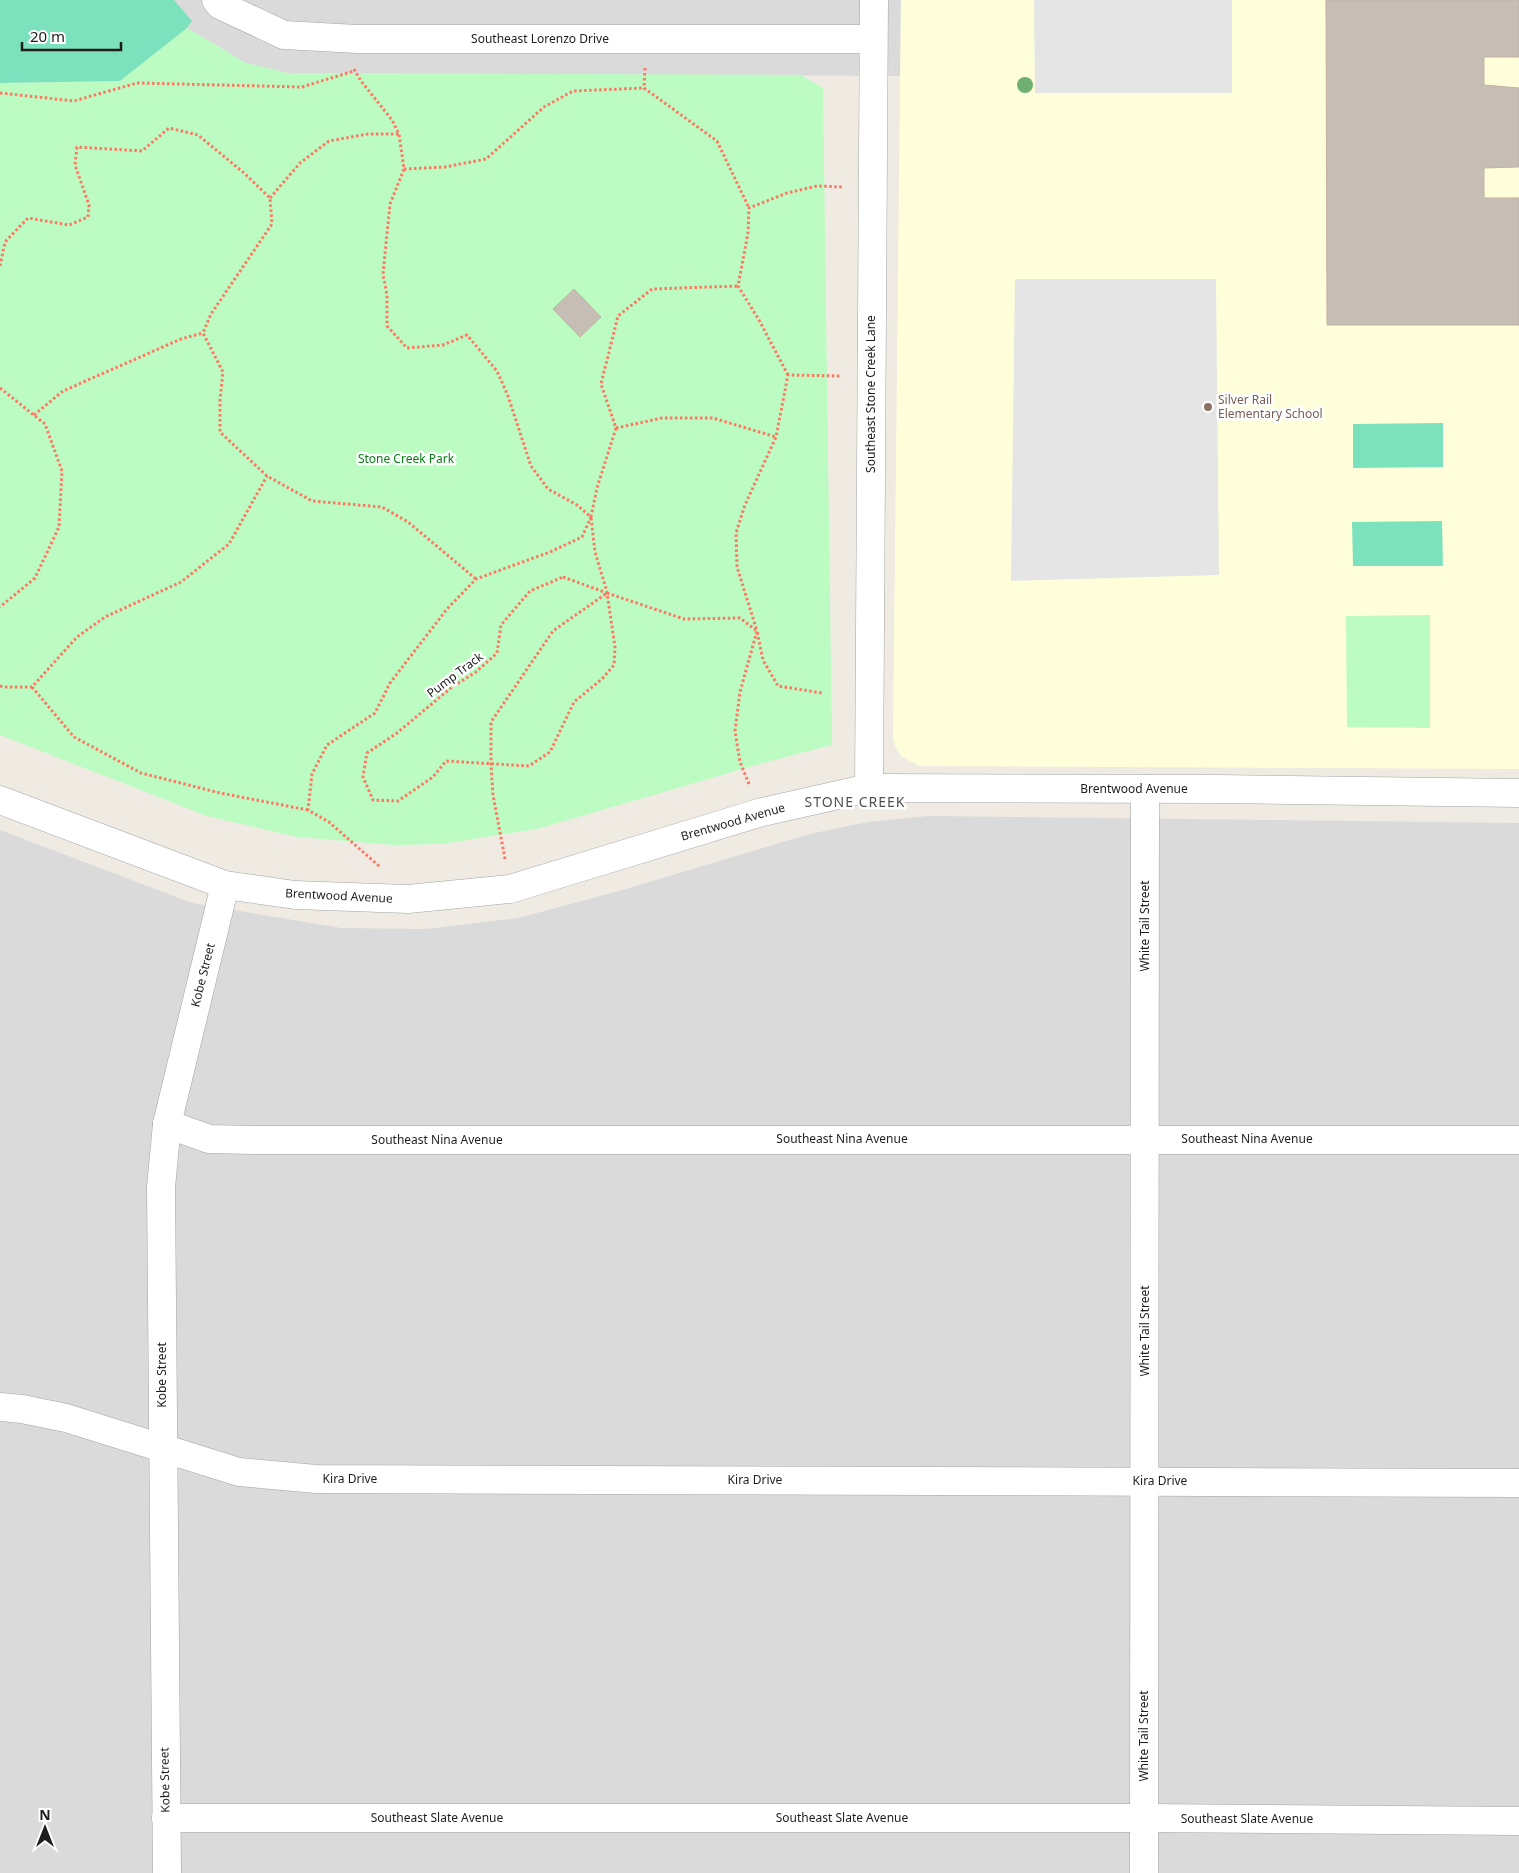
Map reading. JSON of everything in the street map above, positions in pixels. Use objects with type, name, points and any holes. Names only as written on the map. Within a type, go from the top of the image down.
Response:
[{"type":"street","name":"Southeast Lorenzo Drive","points":[[216,0],[220,5],[284,35],[357,39],[873,39]]},
{"type":"street","name":"Southeast Stone Creek Lane","points":[[869,788],[874,0]]},
{"type":"street","name":"Brentwood Avenue","points":[[0,800],[225,885],[295,895],[408,899],[510,890],[762,812],[869,788],[1519,792]]},
{"type":"street","name":"White Tail Street","points":[[1144,1873],[1145,789]]},
{"type":"street","name":"Kobe Street","points":[[167,1873],[161,1187],[167,1124],[225,885]]},
{"type":"street","name":"Southeast Nina Avenue","points":[[167,1124],[209,1139],[245,1140],[1519,1140]]},
{"type":"street","name":"Kira Drive","points":[[0,1407],[22,1409],[66,1418],[162,1450],[239,1472],[316,1479],[1519,1483]]},
{"type":"street","name":"Southeast Slate Avenue","points":[[166,1818],[1144,1818],[1519,1821]]},
{"type":"path","points":[[644,88],[646,65]]},
{"type":"path","points":[[0,93],[74,101],[137,84],[302,87],[354,71],[392,120],[399,134],[404,169],[390,204],[383,274],[387,294],[387,326],[407,348],[443,345],[467,335],[497,370],[508,396],[530,466],[548,489],[577,505],[591,517],[595,552],[608,593]]},
{"type":"path","points":[[404,169],[445,167],[486,159],[544,108],[573,90],[644,88],[717,141],[749,208],[748,233],[738,286],[759,320],[788,375],[776,437],[745,505],[736,533],[737,567],[757,631],[762,660],[778,686],[822,693]]},
{"type":"path","points":[[0,266],[5,242],[28,218],[69,225],[88,217],[89,205],[75,165],[77,147],[142,151],[169,128],[198,135],[244,173],[270,198],[272,224],[211,314],[204,333],[223,372],[220,400],[220,432],[267,476],[312,501],[382,507],[408,522],[476,579]]},
{"type":"path","points":[[270,198],[300,163],[329,141],[368,134],[399,134]]},
{"type":"path","points":[[749,208],[787,193],[817,186],[873,188]]},
{"type":"path","points":[[308,810],[312,774],[327,745],[375,713],[390,683],[447,609],[476,579],[550,552],[582,537],[591,517],[597,488],[616,428],[601,384],[618,316],[652,288],[738,286]]},
{"type":"path","points":[[34,415],[63,391],[181,339],[204,333]]},
{"type":"path","points":[[788,375],[871,376]]},
{"type":"path","points":[[0,388],[45,424],[62,471],[59,527],[35,578],[0,607]]},
{"type":"path","points":[[616,428],[662,418],[713,418],[776,437]]},
{"type":"path","points":[[0,686],[32,687],[77,637],[105,617],[181,582],[229,544],[267,476]]},
{"type":"path","name":"Pump Track","points":[[563,577],[608,593],[615,647],[614,665],[602,680],[574,702],[550,752],[529,766],[491,764],[446,761],[433,777],[398,802],[373,800],[363,777],[367,753],[397,732],[452,687],[476,672],[497,653],[501,625],[530,592],[563,577]]},
{"type":"path","points":[[608,593],[684,619],[740,618],[757,631]]},
{"type":"path","points":[[510,890],[494,795],[491,764],[492,722],[553,631],[608,593]]},
{"type":"path","points":[[757,631],[740,692],[734,731],[740,762],[762,812]]},
{"type":"path","points":[[32,687],[74,737],[141,773],[220,793],[308,810],[329,822],[381,868]]},
{"type":"shaded area","points":[[0,0],[901,0],[900,76],[288,73],[246,63],[187,28],[0,83]]},
{"type":"shaded area","name":"Silver Rail Elementary School","points":[[901,0],[1519,0],[1519,769],[919,766],[901,756],[895,746],[893,737]]},
{"type":"shaded area","points":[[1034,0],[1232,0],[1232,93],[1035,93]]},
{"type":"shaded area","points":[[1015,279],[1216,279],[1219,575],[1011,581]]},
{"type":"shaded area","points":[[928,816],[1519,823],[1519,1873],[0,1873],[0,830],[192,903],[341,928],[426,929],[518,918],[619,891],[810,834],[868,822]]},
{"type":"green space","points":[[0,0],[174,0],[192,21],[187,28],[120,81],[0,83]]},
{"type":"green space","name":"Stone Creek Park","points":[[187,28],[246,63],[288,73],[801,75],[823,88],[832,745],[763,763],[537,829],[441,844],[394,845],[297,837],[207,816],[0,735],[0,83],[120,81]]},
{"type":"green space","points":[[1443,423],[1443,467],[1353,468],[1353,424]]},
{"type":"green space","points":[[1442,521],[1443,566],[1353,566],[1352,522]]},
{"type":"green space","points":[[1430,615],[1430,728],[1347,727],[1346,616]]},
{"type":"building","points":[[1326,0],[1519,0],[1519,57],[1484,57],[1484,85],[1519,88],[1519,167],[1484,168],[1484,198],[1519,198],[1519,325],[1327,325]]},
{"type":"building","points":[[574,289],[601,317],[580,337],[553,309]]},
{"type":"place","name":"Silver Rail Elementary School","points":[[1208,407]]},
{"type":"district","name":"STONE CREEK","points":[[855,802]]}]
